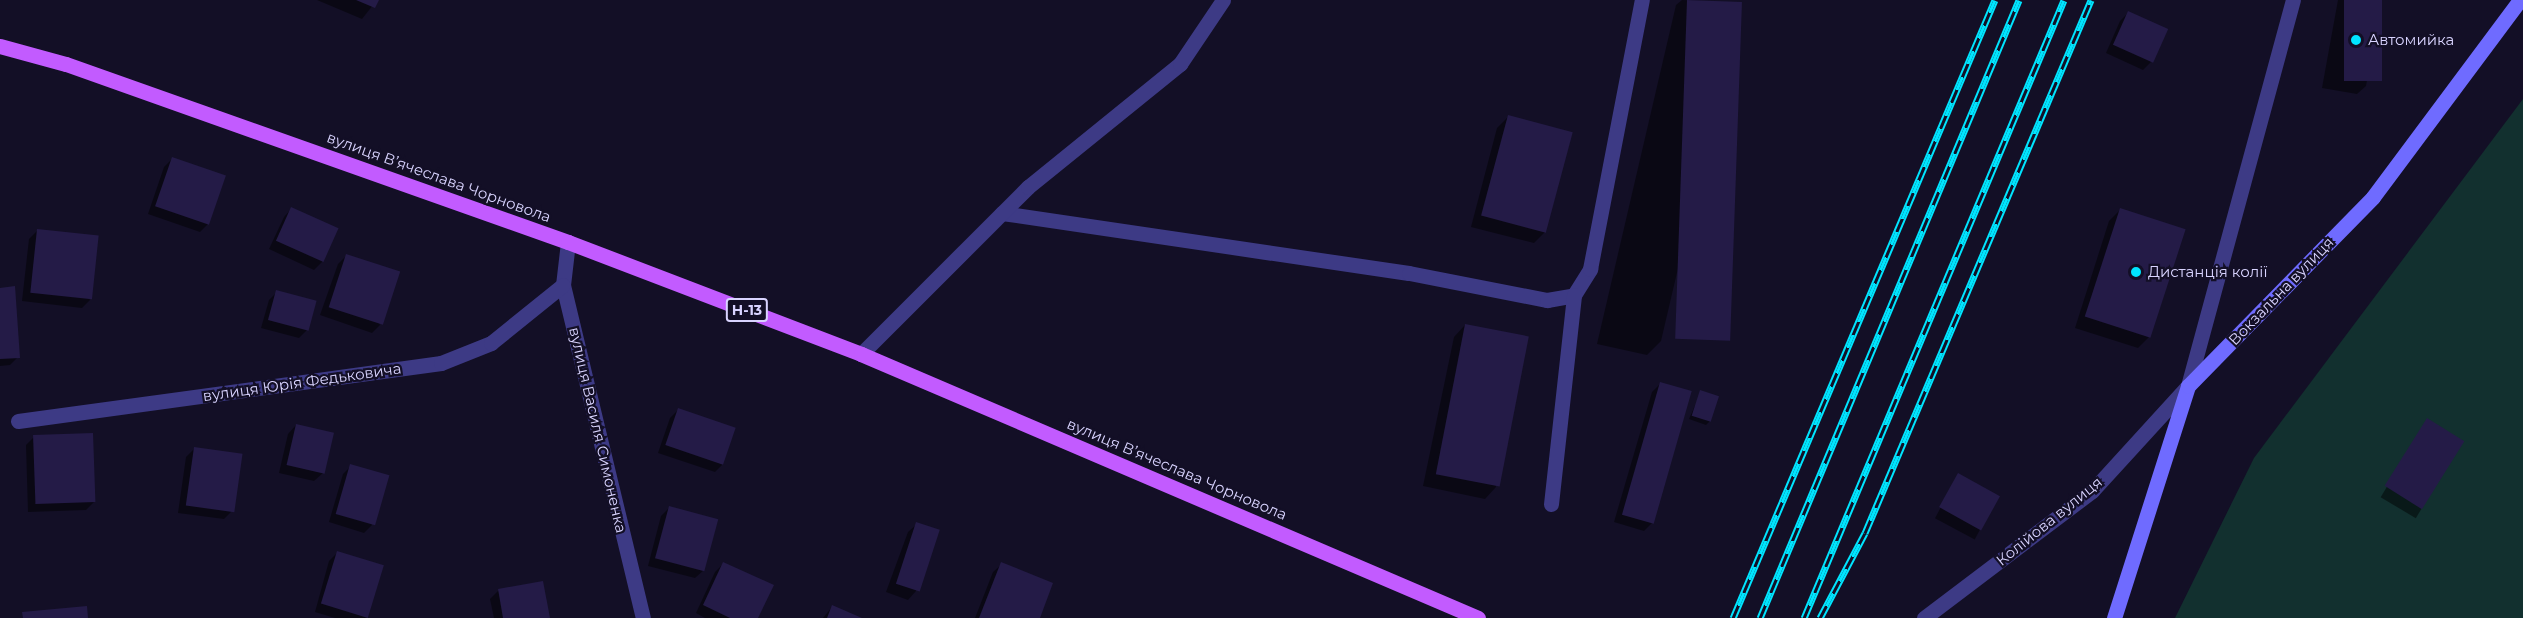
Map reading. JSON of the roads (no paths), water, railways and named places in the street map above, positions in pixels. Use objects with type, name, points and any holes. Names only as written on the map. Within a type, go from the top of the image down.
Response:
[{"type":"main road","name":"Вокзальна вулиця","points":[[2114,618],[2188,386],[2373,197],[2520,0]]},
{"type":"main road","name":"вулиця Вʼячеслава Чорновола","points":[[0,46],[66,64],[568,242],[861,354],[1478,618]]},
{"type":"street","points":[[861,354],[1028,187],[1180,64],[1223,0]]},
{"type":"street","points":[[1551,504],[1574,295],[1590,269],[1642,0]]},
{"type":"street","points":[[2188,386],[2293,0]]},
{"type":"street","points":[[1002,213],[1409,273],[1547,300],[1574,295]]},
{"type":"street","name":"вулиця Василя Симоненка","points":[[568,242],[563,285],[643,618]]},
{"type":"street","name":"вулиця Юрія Федьковича","points":[[18,421],[441,363],[491,343],[563,285]]},
{"type":"street","name":"Колійова вулиця","points":[[1924,618],[2092,491],[2188,386]]},
{"type":"railway","points":[[1733,618],[1995,0]]},
{"type":"railway","points":[[1760,618],[2019,0]]},
{"type":"railway","points":[[1804,618],[2064,0]]},
{"type":"railway","points":[[1820,618],[1865,533],[2091,0]]},
{"type":"place","name":"Автомийка","points":[[2356,40]]},
{"type":"place","name":"Дистанція колії","points":[[2136,272]]}]
